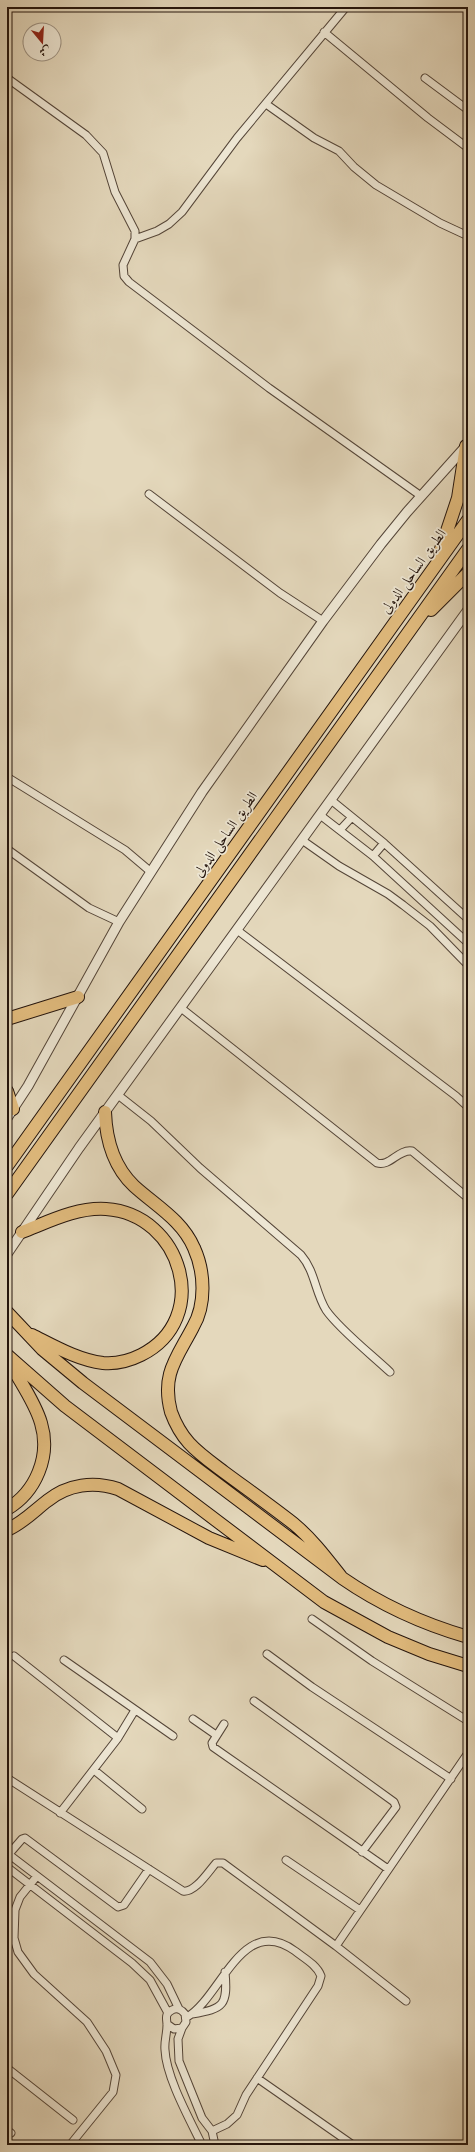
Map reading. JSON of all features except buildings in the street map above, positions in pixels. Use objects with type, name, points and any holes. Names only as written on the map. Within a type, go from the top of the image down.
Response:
[{"type":"main road","points":[[438,562],[443,541],[458,498],[467,445]]},
{"type":"main road","name":"الطريق الساحلى الدولى","points":[[7,1166],[468,520]]},
{"type":"main road","points":[[7,1194],[468,549]]},
{"type":"main road","points":[[409,630],[468,573]]},
{"type":"main road","points":[[7,1019],[78,997]]},
{"type":"main road","points":[[7,1091],[10,1114]]},
{"type":"main road","points":[[105,1112],[109,1142],[121,1170],[134,1185],[178,1222],[195,1249],[200,1264],[202,1288],[199,1312],[194,1327],[177,1353],[169,1376],[169,1400],[176,1424],[186,1439],[198,1452],[305,1534],[342,1578]]},
{"type":"main road","points":[[22,1232],[68,1215],[93,1209],[118,1210],[142,1220],[162,1236],[176,1258],[182,1283],[182,1296],[176,1317],[169,1331],[160,1342],[148,1352],[134,1358],[119,1362],[104,1363],[89,1360],[24,1332]]},
{"type":"main road","points":[[7,1312],[24,1332],[83,1383],[342,1578],[362,1592],[400,1612],[468,1637]]},
{"type":"main road","points":[[7,1355],[65,1406],[324,1602],[368,1627],[416,1649],[468,1666]]},
{"type":"main road","points":[[7,1359],[38,1415],[44,1442],[43,1460],[33,1483],[23,1497],[7,1509]]},
{"type":"main road","points":[[7,1530],[27,1518],[49,1499],[64,1491],[80,1486],[104,1485],[118,1489],[215,1541],[275,1564]]},
{"type":"street","points":[[135,238],[157,231],[182,212],[201,190],[224,154],[346,7]]},
{"type":"street","points":[[324,32],[428,118],[468,148]]},
{"type":"street","points":[[7,78],[96,144],[103,153],[119,200],[135,231],[135,238],[123,265],[124,276],[129,282],[269,388],[421,496]]},
{"type":"street","points":[[425,78],[468,110]]},
{"type":"street","points":[[266,104],[314,138],[338,151],[354,167],[376,185],[440,222],[468,236]]},
{"type":"street","points":[[10,1114],[78,997],[119,922],[202,792],[323,621],[394,528],[467,445]]},
{"type":"street","points":[[149,494],[280,593],[323,621]]},
{"type":"street","points":[[7,1254],[105,1112],[468,610]]},
{"type":"street","points":[[7,777],[125,850],[150,872]]},
{"type":"street","points":[[331,800],[384,843],[468,919]]},
{"type":"street","points":[[320,815],[373,856],[468,943]]},
{"type":"street","points":[[340,830],[352,817]]},
{"type":"street","points":[[302,840],[339,866],[403,904],[430,926],[468,965]]},
{"type":"street","points":[[373,856],[384,843]]},
{"type":"street","points":[[7,849],[89,908],[119,922]]},
{"type":"street","points":[[236,930],[456,1096],[468,1107]]},
{"type":"street","points":[[181,1008],[377,1163],[381,1164],[387,1162],[401,1152],[412,1152],[468,1198]]},
{"type":"street","points":[[118,1095],[151,1121],[200,1168],[301,1255],[311,1270],[322,1303],[331,1317],[390,1372]]},
{"type":"street","points":[[312,1619],[372,1661],[468,1721]]},
{"type":"street","points":[[266,1654],[312,1687],[451,1779]]},
{"type":"street","points":[[14,1656],[118,1738]]},
{"type":"street","points":[[64,1660],[173,1736]]},
{"type":"street","points":[[254,1701],[394,1802],[396,1807],[362,1852]]},
{"type":"street","points":[[60,1813],[118,1738],[135,1710]]},
{"type":"street","points":[[193,1719],[216,1735]]},
{"type":"street","points":[[224,1724],[212,1743],[213,1747],[388,1869]]},
{"type":"street","points":[[336,1946],[468,1752]]},
{"type":"street","points":[[94,1770],[142,1809]]},
{"type":"street","points":[[7,1778],[149,1870],[185,1891],[197,1884],[216,1863],[223,1863],[336,1946],[406,2001]]},
{"type":"street","points":[[149,1870],[124,1905],[118,1907],[25,1838],[22,1838],[8,1853],[150,1962],[168,1984],[179,2009],[189,2016]]},
{"type":"street","points":[[286,1860],[360,1910]]},
{"type":"street","points":[[7,1866],[132,1962],[150,1980],[168,2013]]},
{"type":"street","points":[[37,1876],[20,1897],[15,1910],[14,1931],[18,1952],[34,1974],[87,2022],[106,2051],[116,2076],[113,2092],[70,2145]]},
{"type":"street","points":[[66,1911],[72,1903]]},
{"type":"street","points":[[100,1938],[107,1929]]},
{"type":"street","points":[[179,2009],[175,2009],[166,2016],[167,2024],[164,2051],[167,2064],[202,2145],[214,2142],[212,2131],[205,2123],[179,2061],[178,2039],[189,2016],[202,2005],[239,1955],[248,1948],[258,1944],[270,1942],[281,1943],[292,1949],[315,1967],[321,1976],[318,1986],[257,2078],[233,2120],[212,2131]]},
{"type":"street","points":[[132,1962],[139,1954]]},
{"type":"street","points":[[189,2016],[213,2011],[218,2008],[227,1994],[225,1972]]},
{"type":"street","points":[[167,2024],[174,2029],[182,2028]]},
{"type":"street","points":[[7,2068],[73,2120]]},
{"type":"street","points":[[257,2078],[353,2145]]},
{"type":"street","points":[[194,2128],[205,2123]]}]
